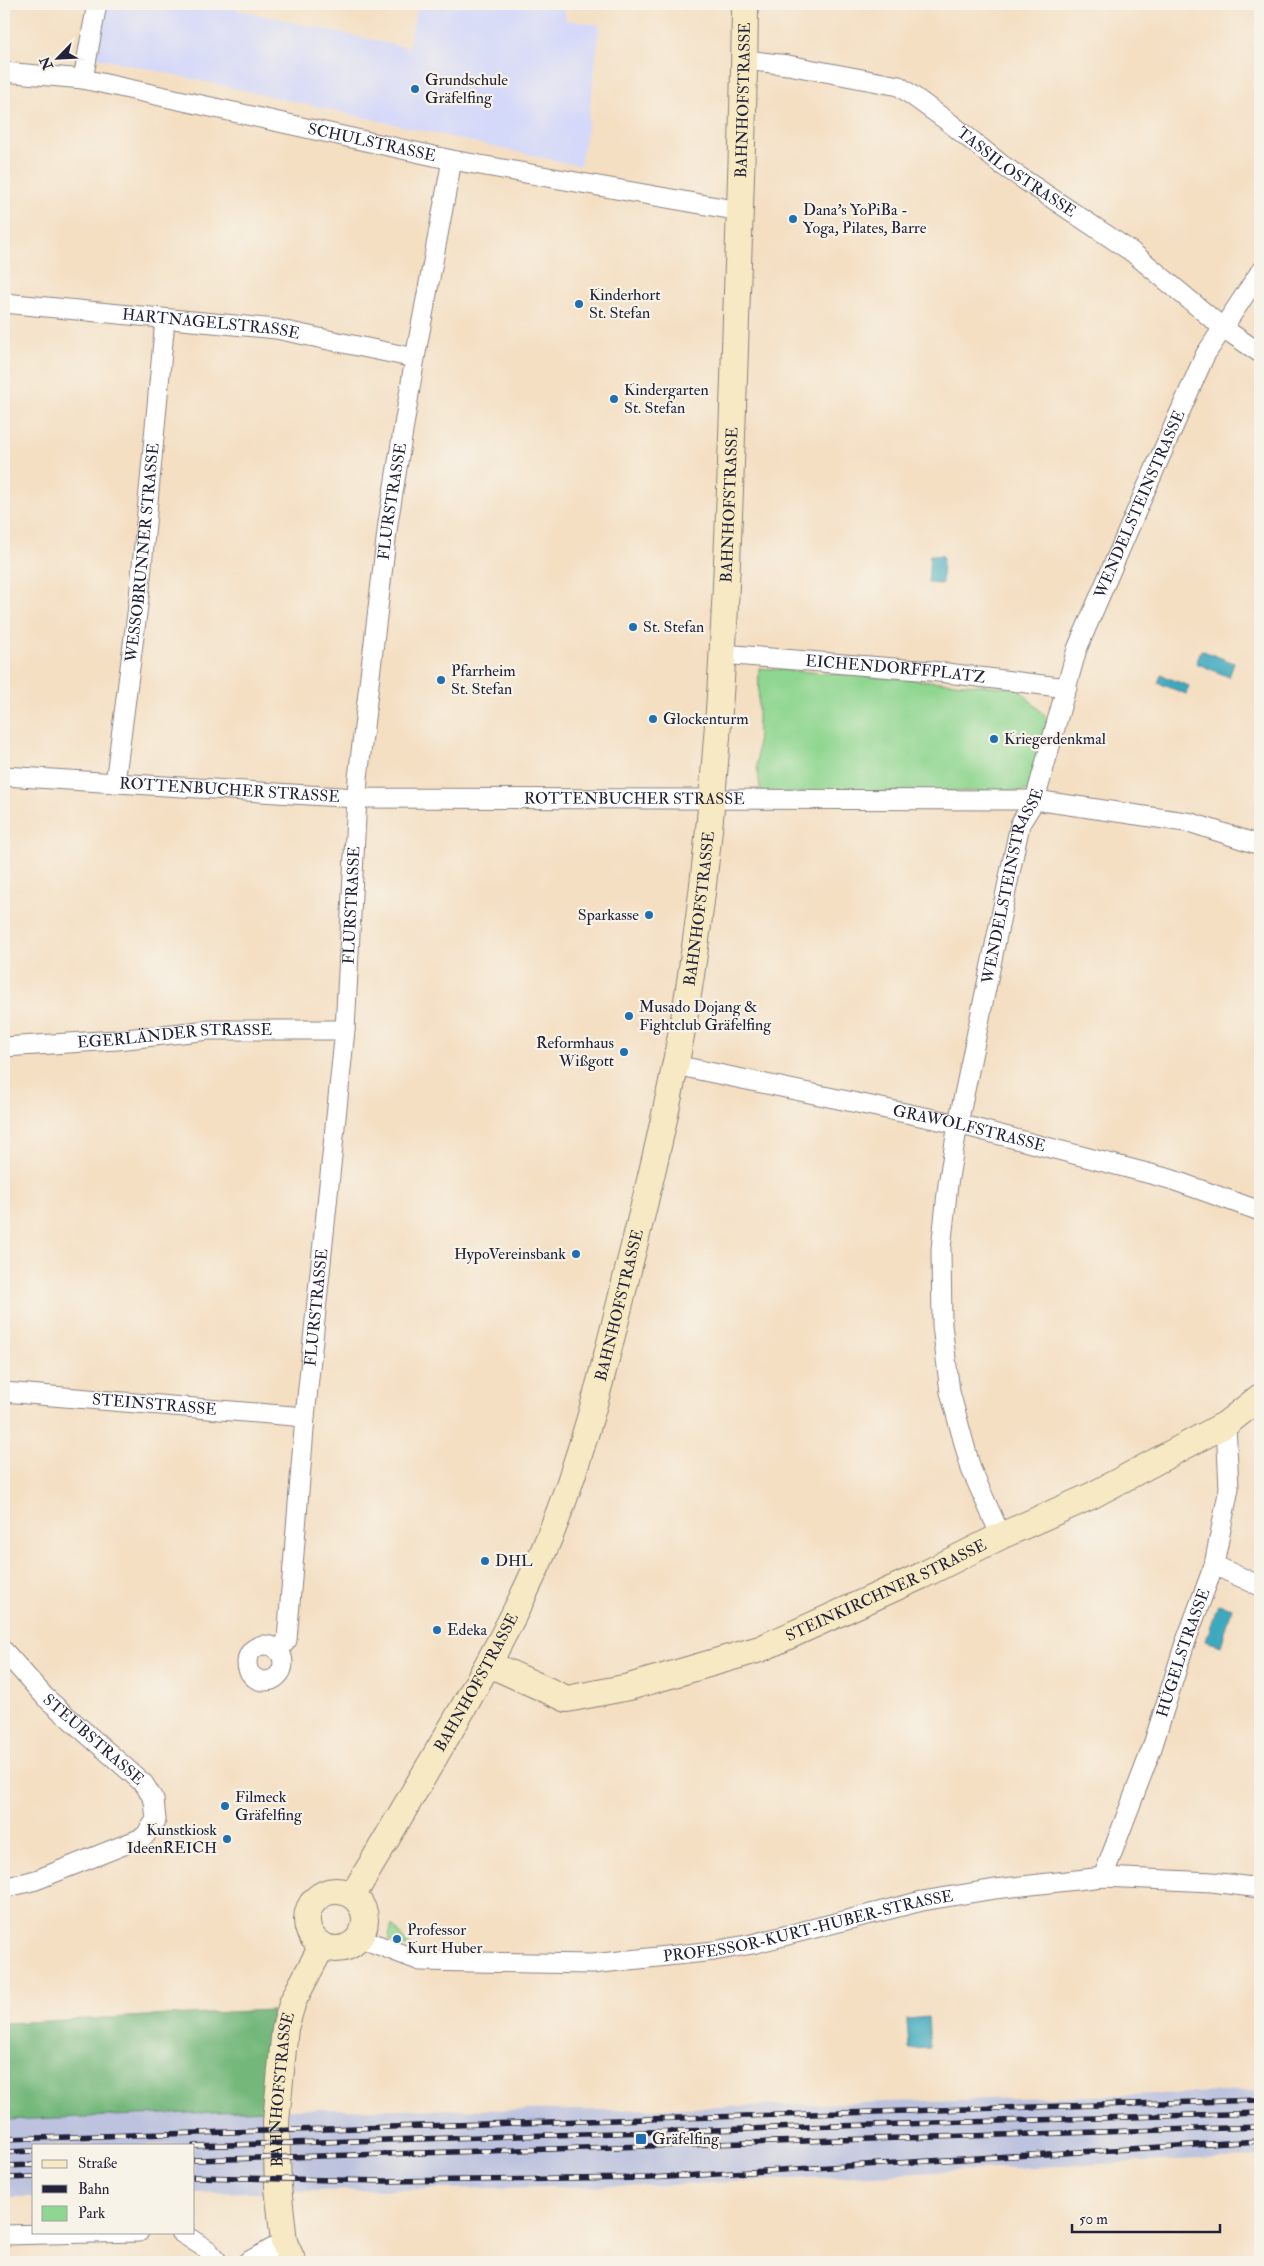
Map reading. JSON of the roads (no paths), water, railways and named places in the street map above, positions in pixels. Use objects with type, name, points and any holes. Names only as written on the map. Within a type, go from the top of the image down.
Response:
[{"type":"street","points":[[83,79],[97,4]]},
{"type":"street","name":"BAHNHOFSTRASSE","points":[[353,1895],[489,1664],[545,1548],[572,1474],[601,1380],[644,1206],[675,1065],[686,1009],[712,797],[722,654],[728,562],[745,60],[745,4]]},
{"type":"street","name":"TASSILOSTRASSE","points":[[745,60],[788,65],[899,86],[1002,165],[1132,252],[1223,328],[1260,353]]},
{"type":"street","name":"SCHULSTRASSE","points":[[4,72],[83,79],[452,160],[740,211]]},
{"type":"street","name":"FLURSTRASSE","points":[[278,1651],[287,1640],[305,1417],[345,1030],[357,798],[388,523],[415,358],[452,160]]},
{"type":"street","name":"WENDELSTEINSTRASSE","points":[[1001,1536],[971,1469],[950,1392],[942,1325],[942,1250],[948,1184],[958,1124],[1020,824],[1035,800],[1077,649],[1205,355],[1260,272]]},
{"type":"street","name":"HARTNAGELSTRASSE","points":[[4,304],[276,329],[415,358]]},
{"type":"street","name":"WESSOBRUNNER STRASSE","points":[[115,783],[138,598],[165,320]]},
{"type":"street","name":"EICHENDORFFPLATZ","points":[[722,654],[931,671],[1067,688]]},
{"type":"street","name":"ROTTENBUCHER STRASSE","points":[[4,776],[357,798],[712,797],[1035,800],[1192,823],[1260,845]]},
{"type":"street","name":"EGERLÄNDER STRASSE","points":[[4,1047],[117,1040],[209,1030],[345,1030]]},
{"type":"street","name":"GRAWOLFSTRASSE","points":[[675,1065],[958,1124],[1170,1179],[1260,1211]]},
{"type":"street","name":"STEINSTRASSE","points":[[4,1392],[305,1417]]},
{"type":"street","name":"STEINKIRCHNER STRASSE","points":[[489,1664],[566,1699],[629,1687],[760,1649],[1091,1496],[1226,1424],[1260,1396]]},
{"type":"street","name":"HÜGELSTRASSE","points":[[1103,1877],[1152,1748],[1184,1646],[1214,1566],[1229,1488],[1226,1424]]},
{"type":"street","points":[[1214,1566],[1260,1586]]},
{"type":"street","name":"STEUBSTRASSE","points":[[4,1651],[46,1698],[144,1784],[154,1800],[156,1820],[144,1837],[36,1880],[4,1888]]},
{"type":"street","name":"PROFESSOR-KURT-HUBER-STRASSE","points":[[360,1938],[420,1961],[592,1964],[714,1951],[752,1944],[922,1901],[994,1889],[1103,1877],[1212,1882],[1260,1888]]},
{"type":"street","points":[[330,1890],[342,1890],[353,1895],[360,1902],[366,1920],[360,1938],[352,1945],[342,1948],[332,1949],[322,1946],[309,1932],[306,1922],[311,1904],[319,1895],[330,1890]]},
{"type":"street","name":"BAHNHOFSTRASSE","points":[[289,2252],[278,2187],[276,2122],[285,2028],[293,2001],[322,1946]]},
{"type":"street","points":[[4,2235],[49,2234]]},
{"type":"street","points":[[183,2234],[208,2250],[218,2262]]},
{"type":"street","points":[[247,2262],[289,2252]]},
{"type":"water","points":[[930,555],[943,556],[942,584],[928,583]]},
{"type":"water","points":[[1201,650],[1234,663],[1229,677],[1196,663]]},
{"type":"water","points":[[1161,675],[1189,686],[1186,694],[1158,683]]},
{"type":"water","points":[[1218,1604],[1232,1608],[1221,1646],[1206,1641]]},
{"type":"water","points":[[928,2017],[930,2048],[909,2049],[907,2019]]},
{"type":"railway","points":[[4,2139],[1260,2100]]},
{"type":"railway","points":[[195,2146],[1260,2113]]},
{"type":"railway","points":[[195,2160],[1260,2127]]},
{"type":"railway","points":[[195,2177],[385,2181],[650,2178],[1260,2141]]},
{"type":"railway","points":[[4,2152],[32,2151]]},
{"type":"railway","points":[[4,2166],[32,2165]]},
{"type":"railway","points":[[4,2178],[32,2177]]},
{"type":"place","name":"Grundschule Gräfelfing","points":[[415,89]]},
{"type":"place","name":"Dana's YoPiBa - Yoga, Pilates, Barre","points":[[793,219]]},
{"type":"place","name":"Kinderhort St. Stefan","points":[[579,304]]},
{"type":"place","name":"Kindergarten St. Stefan","points":[[614,399]]},
{"type":"place","name":"St. Stefan","points":[[633,627]]},
{"type":"place","name":"Pfarrheim St. Stefan","points":[[441,680]]},
{"type":"place","name":"Glockenturm","points":[[653,719]]},
{"type":"place","name":"Kriegerdenkmal","points":[[994,739]]},
{"type":"place","name":"Sparkasse","points":[[649,915]]},
{"type":"place","name":"Musado Dojang & Fightclub Gräfelfing","points":[[629,1016]]},
{"type":"place","name":"Reformhaus Wißgott","points":[[624,1052]]},
{"type":"place","name":"HypoVereinsbank","points":[[576,1254]]},
{"type":"place","name":"DHL","points":[[485,1561]]},
{"type":"place","name":"Edeka","points":[[437,1630]]},
{"type":"place","name":"Filmeck Gräfelfing","points":[[225,1806]]},
{"type":"place","name":"Kunstkiosk IdeenREICH","points":[[227,1839]]},
{"type":"place","name":"Professor Kurt Huber","points":[[397,1939]]},
{"type":"place","name":"Gräfelfing","points":[[641,2139]]}]
